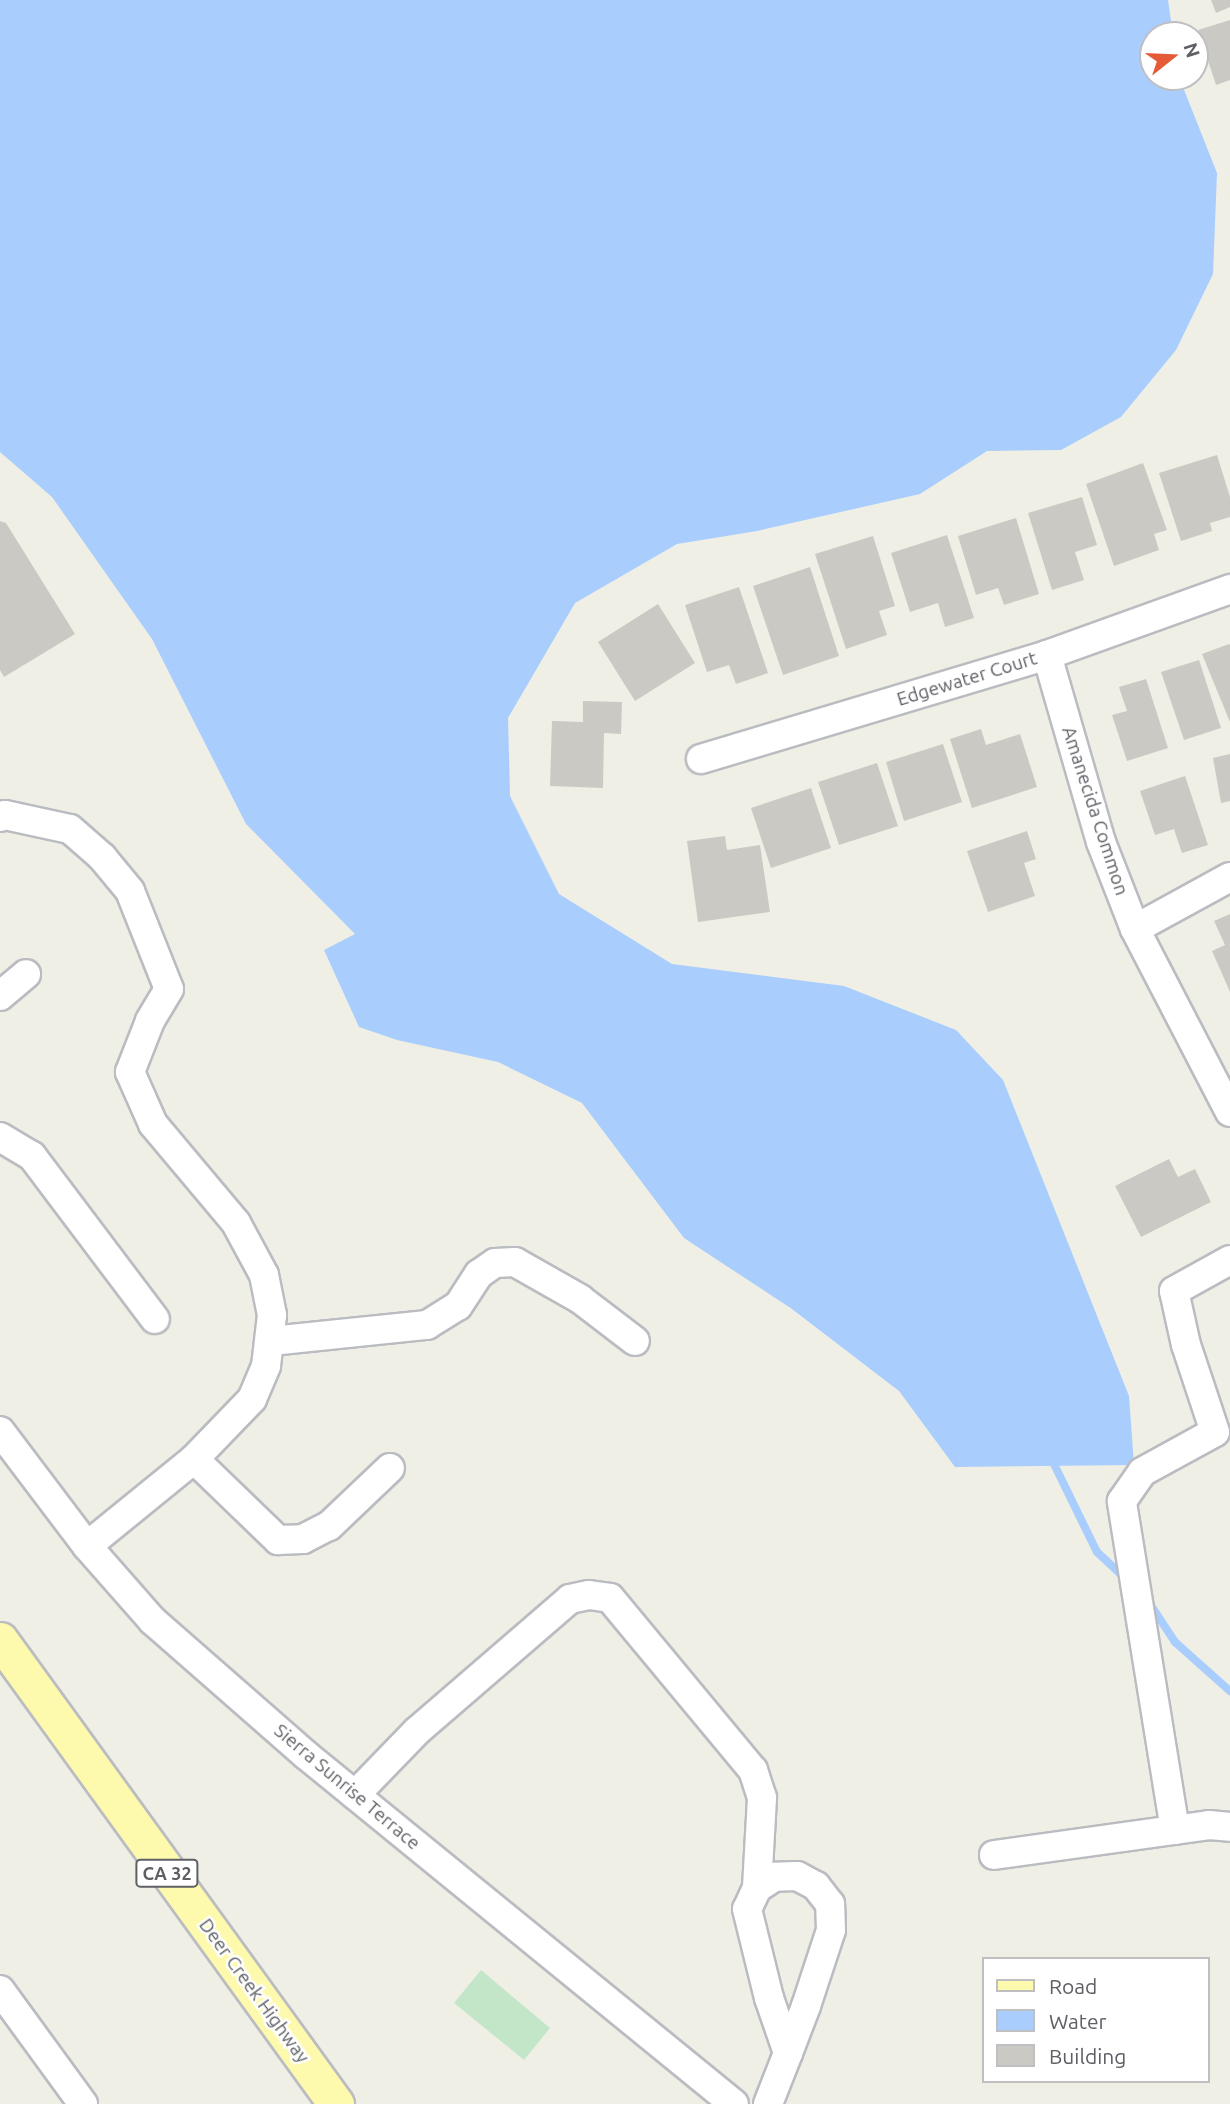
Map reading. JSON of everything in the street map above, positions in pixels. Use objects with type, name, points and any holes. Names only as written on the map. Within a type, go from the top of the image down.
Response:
[{"type":"main road","name":"Deer Creek Highway","points":[[0,1640],[336,2104]]},
{"type":"street","name":"Edgewater Court","points":[[701,760],[1047,654],[1230,589]]},
{"type":"street","name":"Amanecida Common","points":[[1047,654],[1101,842],[1135,929],[1230,1112]]},
{"type":"street","points":[[0,817],[5,815],[71,829],[102,857],[130,891],[169,989],[150,1021],[130,1072],[153,1124],[236,1223],[264,1275],[272,1315],[266,1366],[252,1399],[194,1459],[87,1546]]},
{"type":"street","points":[[1135,929],[1230,877]]},
{"type":"street","points":[[0,996],[26,974]]},
{"type":"street","points":[[0,1137],[32,1156],[155,1319]]},
{"type":"street","points":[[1175,1830],[1122,1501],[1142,1472],[1215,1433],[1186,1345],[1174,1291],[1230,1260]]},
{"type":"street","points":[[271,1341],[426,1325],[458,1306],[478,1274],[495,1263],[515,1262],[580,1299],[635,1341]]},
{"type":"street","name":"Sierra Sunrise Terrace","points":[[0,1431],[87,1546],[153,1621],[355,1795],[734,2104]]},
{"type":"street","points":[[194,1459],[278,1540],[303,1539],[328,1526],[390,1468]]},
{"type":"street","points":[[355,1795],[416,1731],[570,1600],[589,1595],[610,1598],[753,1770],[762,1798],[757,1888],[747,1909],[752,1937],[788,2053]]},
{"type":"street","points":[[994,1856],[1209,1825],[1230,1827]]},
{"type":"street","points":[[757,1888],[774,1877],[797,1876],[816,1886],[830,1905],[831,1930],[768,2104]]},
{"type":"street","points":[[0,1990],[83,2104]]},
{"type":"green space","points":[[481,1970],[550,2028],[524,2060],[454,2003]]},
{"type":"water","points":[[0,0],[1168,0],[1171,21],[1139,21],[1139,91],[1185,91],[1217,173],[1213,274],[1176,350],[1121,417],[1061,450],[987,451],[920,494],[757,531],[677,544],[575,603],[508,718],[510,796],[559,894],[672,964],[844,986],[956,1030],[1003,1080],[1129,1396],[1134,1465],[955,1467],[899,1391],[792,1309],[684,1238],[582,1103],[498,1062],[397,1040],[359,1027],[324,950],[355,934],[246,824],[152,639],[52,497],[0,452]]},
{"type":"building","points":[[1211,0],[1230,0],[1230,7],[1216,13]]},
{"type":"building","points":[[1230,20],[1230,80],[1216,85],[1209,64],[1209,27]]},
{"type":"building","points":[[1217,455],[1230,497],[1230,517],[1210,523],[1212,531],[1181,541],[1159,473]]},
{"type":"building","points":[[1143,463],[1167,530],[1154,534],[1159,550],[1114,566],[1086,484]]},
{"type":"building","points":[[1082,497],[1097,545],[1075,552],[1084,580],[1052,590],[1028,513]]},
{"type":"building","points":[[1016,518],[1039,594],[1004,605],[998,588],[976,595],[958,536]]},
{"type":"building","points":[[0,521],[6,523],[75,634],[4,677],[0,670]]},
{"type":"building","points":[[947,535],[974,618],[945,627],[938,603],[910,612],[891,553]]},
{"type":"building","points":[[873,536],[895,606],[879,611],[887,635],[846,649],[815,554]]},
{"type":"building","points":[[810,567],[839,656],[783,675],[753,586]]},
{"type":"building","points":[[739,587],[768,673],[736,684],[729,665],[707,672],[685,605]]},
{"type":"building","points":[[658,604],[695,663],[635,701],[598,642]]},
{"type":"building","points":[[1230,645],[1230,722],[1202,654]]},
{"type":"building","points":[[1199,660],[1221,728],[1184,740],[1161,672]]},
{"type":"building","points":[[1146,679],[1168,748],[1127,761],[1112,715],[1127,711],[1119,687]]},
{"type":"building","points":[[583,701],[622,702],[621,734],[604,733],[603,788],[550,786],[552,721],[583,722]]},
{"type":"building","points":[[981,729],[986,745],[1020,734],[1037,787],[972,808],[950,739]]},
{"type":"building","points":[[943,744],[962,802],[904,821],[886,762]]},
{"type":"building","points":[[1230,754],[1230,801],[1221,803],[1213,758]]},
{"type":"building","points":[[877,763],[898,826],[839,845],[818,782]]},
{"type":"building","points":[[1185,776],[1208,845],[1182,853],[1174,829],[1155,835],[1140,791]]},
{"type":"building","points":[[811,788],[831,848],[771,868],[751,808]]},
{"type":"building","points":[[1027,831],[1036,859],[1024,863],[1035,896],[988,912],[967,851]]},
{"type":"building","points":[[725,836],[727,850],[760,845],[770,912],[698,922],[687,841]]},
{"type":"building","points":[[1230,914],[1230,992],[1212,951],[1225,945],[1214,921]]},
{"type":"building","points":[[1169,1159],[1178,1177],[1195,1169],[1211,1202],[1141,1237],[1115,1186]]},
{"type":"waterway","points":[[1054,1464],[1097,1552],[1127,1580]]},
{"type":"waterway","points":[[1146,1598],[1175,1642],[1230,1691]]}]
